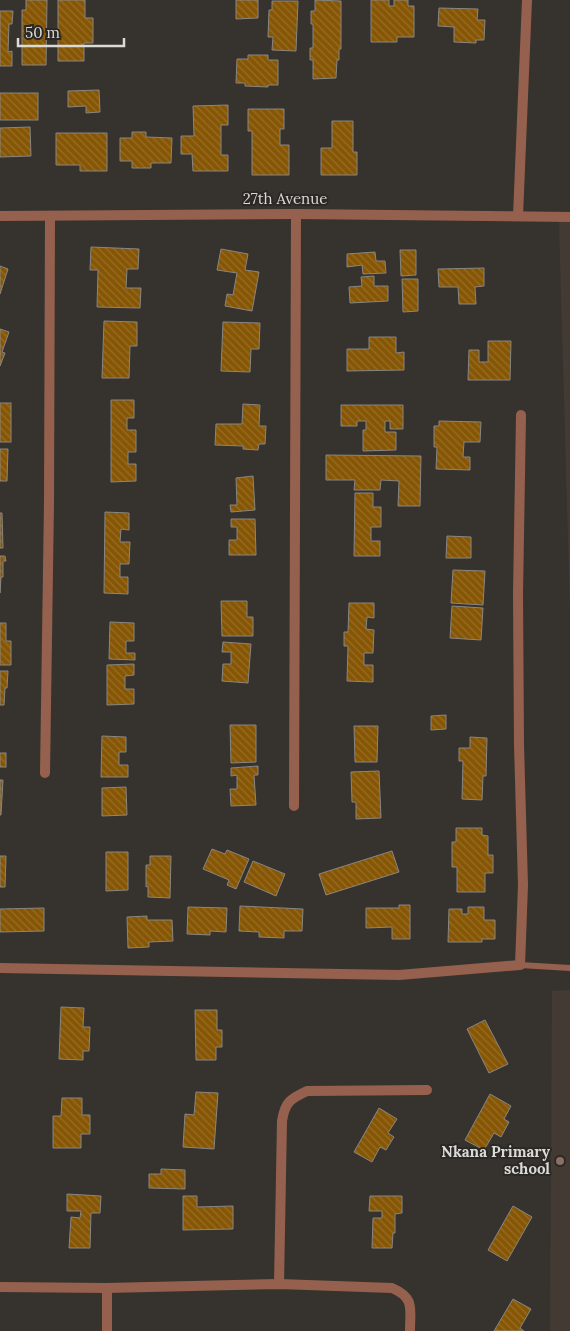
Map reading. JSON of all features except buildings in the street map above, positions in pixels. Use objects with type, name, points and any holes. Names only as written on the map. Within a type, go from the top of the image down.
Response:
[{"type":"street","points":[[518,216],[527,0]]},
{"type":"street","points":[[294,806],[296,214]]},
{"type":"street","name":"27th Avenue","points":[[0,216],[296,214],[570,217]]},
{"type":"street","points":[[45,773],[49,502],[50,216]]},
{"type":"street","points":[[0,968],[399,975],[520,965],[523,885],[518,594],[521,415]]},
{"type":"street","points":[[279,1284],[282,1121],[284,1108],[294,1098],[307,1091],[427,1090]]},
{"type":"street","points":[[0,1287],[106,1288],[279,1284],[392,1288],[404,1293],[410,1304],[410,1331]]},
{"type":"street","points":[[106,1288],[107,1331]]},
{"type":"lane","points":[[520,965],[570,968]]},
{"type":"shaded area","points":[[559,222],[570,222],[570,609]]},
{"type":"shaded area","name":"Nkana Primary school","points":[[570,990],[570,1331],[550,1331],[552,991]]},
{"type":"place","name":"Nkana Primary school","points":[[560,1161]]}]
